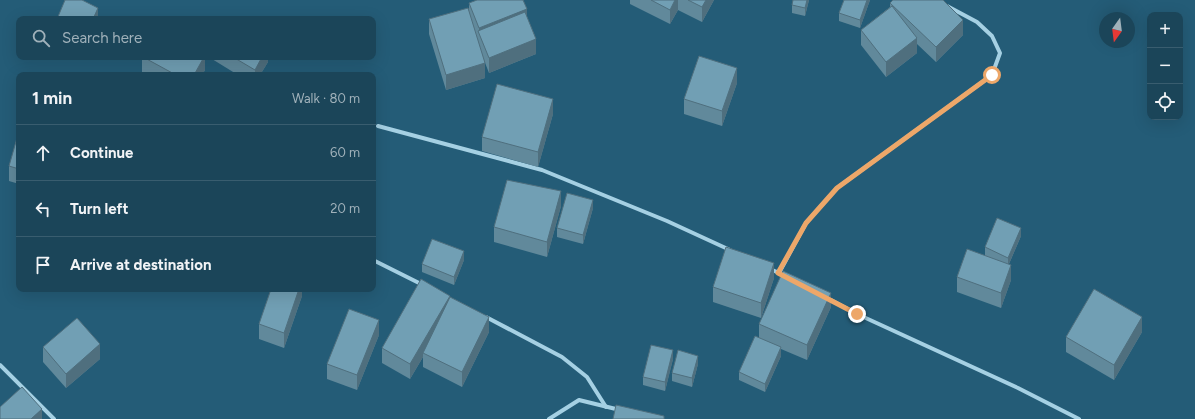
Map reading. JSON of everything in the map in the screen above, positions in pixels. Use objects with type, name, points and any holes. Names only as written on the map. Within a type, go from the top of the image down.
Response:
[{"type":"street","points":[[778,273],[806,223],[837,188],[992,75],[1000,53],[992,36],[977,22],[942,4]]},
{"type":"street","points":[[378,126],[542,170],[667,221],[737,253]]},
{"type":"street","points":[[376,262],[431,289]]},
{"type":"street","points":[[765,266],[792,280]]},
{"type":"street","points":[[824,297],[857,314],[1018,388],[1079,419]]},
{"type":"street","points":[[479,314],[562,356],[587,377],[606,407]]},
{"type":"street","points":[[0,365],[54,419]]},
{"type":"street","points":[[549,419],[579,400],[621,411]]},
{"type":"building","points":[[65,0],[82,0],[98,8],[94,16],[58,16]]},
{"type":"building","points":[[477,0],[523,0],[527,9],[479,28],[469,3]]},
{"type":"building","points":[[651,0],[675,0],[670,10]]},
{"type":"building","points":[[688,0],[706,0],[702,7]]},
{"type":"building","points":[[793,0],[807,0],[805,8],[792,5]]},
{"type":"building","points":[[844,0],[867,0],[860,20],[839,13]]},
{"type":"building","points":[[893,0],[943,0],[963,20],[936,47],[890,3]]},
{"type":"building","points":[[892,6],[917,38],[886,62],[861,30]]},
{"type":"building","points":[[468,8],[485,63],[446,75],[429,19]]},
{"type":"building","points":[[525,12],[536,39],[489,58],[478,31]]},
{"type":"building","points":[[699,56],[737,68],[722,111],[684,99]]},
{"type":"building","points":[[148,60],[202,60],[196,72],[170,72]]},
{"type":"building","points":[[238,60],[260,60],[255,70]]},
{"type":"building","points":[[497,84],[553,99],[538,152],[482,137]]},
{"type":"building","points":[[16,142],[16,168],[9,166]]},
{"type":"building","points":[[507,180],[561,191],[547,242],[494,227]]},
{"type":"building","points":[[567,193],[593,200],[583,235],[557,228]]},
{"type":"building","points":[[997,218],[1021,228],[1008,258],[985,247]]},
{"type":"building","points":[[432,239],[464,251],[454,277],[422,264]]},
{"type":"building","points":[[726,247],[774,263],[761,303],[713,287]]},
{"type":"building","points":[[967,249],[1011,265],[1001,293],[957,277]]},
{"type":"building","points":[[783,271],[831,293],[807,345],[759,324]]},
{"type":"building","points":[[421,279],[450,296],[410,364],[382,348]]},
{"type":"building","points":[[1094,289],[1142,317],[1114,365],[1066,337]]},
{"type":"building","points":[[270,292],[298,292],[284,333],[259,324]]},
{"type":"building","points":[[450,297],[489,317],[462,372],[423,353]]},
{"type":"building","points":[[349,309],[379,320],[357,375],[327,364]]},
{"type":"building","points":[[77,318],[100,344],[66,374],[43,347]]},
{"type":"building","points":[[755,336],[781,347],[765,384],[739,372]]},
{"type":"building","points":[[651,345],[673,350],[665,382],[643,377]]},
{"type":"building","points":[[678,350],[698,356],[692,378],[672,373]]},
{"type":"building","points":[[22,387],[42,409],[31,419],[0,419],[0,407]]},
{"type":"building","points":[[616,405],[664,416],[664,419],[613,419]]},
{"type":"route","points":[[857,314],[778,273],[806,223],[837,188],[992,75]]}]
